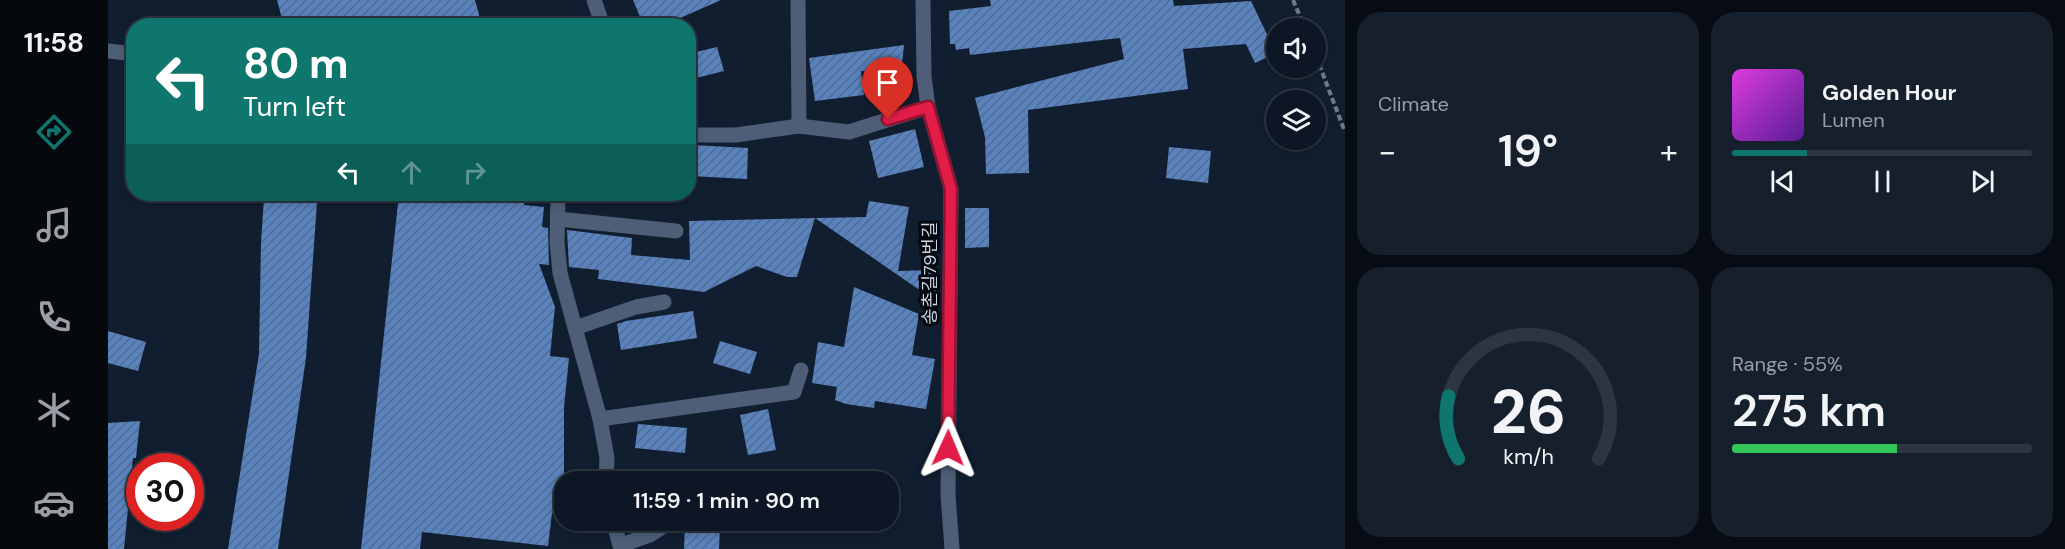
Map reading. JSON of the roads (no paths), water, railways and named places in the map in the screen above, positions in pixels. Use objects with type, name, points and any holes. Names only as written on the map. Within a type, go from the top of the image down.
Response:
[{"type":"street","points":[[594,0],[600,18]]},
{"type":"street","points":[[798,0],[799,126]]},
{"type":"street","name":"송촌길79번길","points":[[923,0],[924,76],[928,107],[951,189],[948,495],[952,549]]},
{"type":"street","points":[[108,51],[126,53]]},
{"type":"street","points":[[696,135],[736,135],[799,126],[849,132],[928,107]]},
{"type":"street","points":[[558,201],[557,242],[560,273],[600,419],[607,458],[606,471]]},
{"type":"street","points":[[558,219],[676,231]]},
{"type":"street","points":[[575,328],[636,307],[664,302]]},
{"type":"street","points":[[600,419],[794,392],[801,370]]},
{"type":"street","points":[[616,531],[621,547],[656,531]]}]
